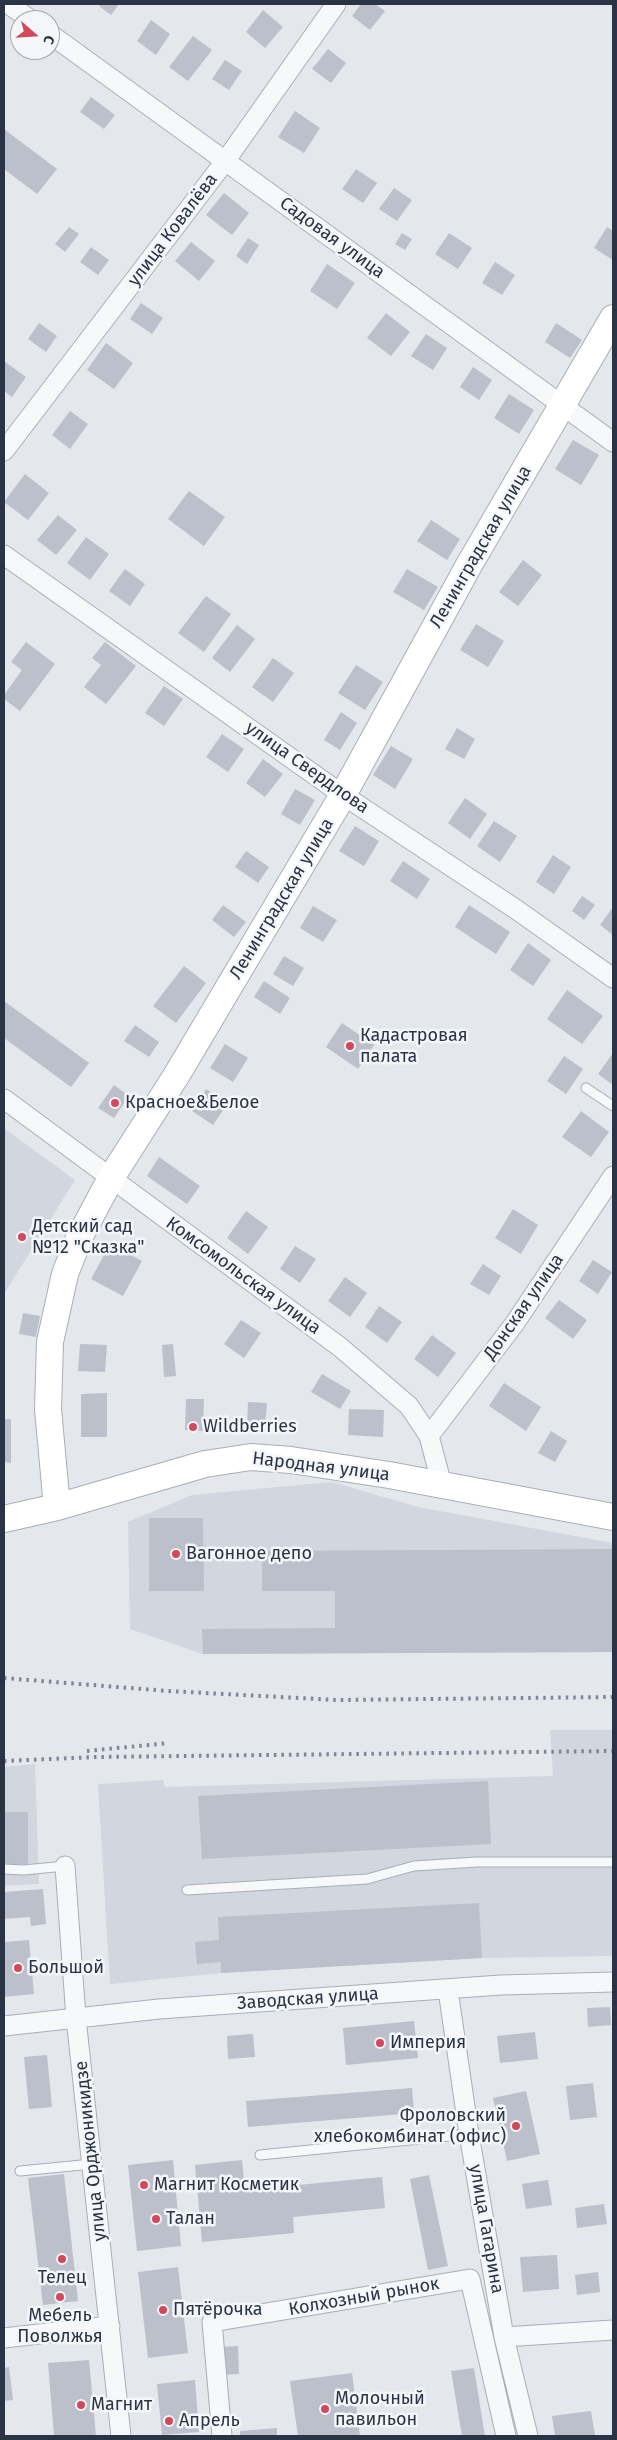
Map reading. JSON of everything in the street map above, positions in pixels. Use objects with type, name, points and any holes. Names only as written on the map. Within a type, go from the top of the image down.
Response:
[{"type":"street","name":"улица Ковалёва","points":[[4,450],[226,160],[336,4]]},
{"type":"street","name":"Садовая улица","points":[[60,41],[613,442]]},
{"type":"street","name":"Ленинградская улица","points":[[57,1507],[48,1409],[50,1342],[64,1274],[79,1238],[111,1178],[176,1076],[343,796],[469,565],[563,407],[613,318]]},
{"type":"street","name":"улица Свердлова","points":[[4,555],[343,796],[516,910],[613,978]]},
{"type":"street","name":"Комсомольская улица","points":[[4,1099],[340,1347],[409,1406],[429,1436],[442,1485]]},
{"type":"street","name":"Донская улица","points":[[429,1436],[515,1323],[613,1176]]},
{"type":"street","name":"Народная улица","points":[[4,1519],[57,1507],[205,1464],[251,1457],[291,1460],[442,1485],[613,1517]]},
{"type":"street","name":"улица Орджоникидзе","points":[[65,1866],[76,2018],[122,2436]]},
{"type":"street","name":"Заводская улица","points":[[4,2026],[169,2008],[501,1985],[613,1982]]},
{"type":"street","name":"улица Гагарина","points":[[448,1990],[469,2134],[504,2337],[528,2436]]},
{"type":"street","name":"Колхозный рынок","points":[[222,2436],[212,2322],[470,2278],[506,2436]]},
{"type":"street","points":[[4,2338],[110,2326]]},
{"type":"street","points":[[504,2337],[613,2330]]},
{"type":"lane","points":[[586,1088],[613,1106]]},
{"type":"lane","points":[[187,1890],[367,1879],[414,1866],[459,1863],[613,1862]]},
{"type":"lane","points":[[4,1869],[24,1870],[65,1866]]},
{"type":"lane","points":[[260,2155],[469,2134]]},
{"type":"lane","points":[[20,2171],[92,2164]]},
{"type":"shaded area","name":"Детский сад №12 \"Сказка\"","points":[[4,1128],[75,1180],[4,1294]]},
{"type":"shaded area","points":[[332,1482],[418,1507],[613,1543],[613,1652],[203,1654],[130,1629],[128,1522],[192,1495]]},
{"type":"shaded area","points":[[550,1730],[613,1730],[613,1956],[482,1958],[221,1973],[110,1984],[98,1784],[163,1780],[165,1787],[553,1776]]},
{"type":"shaded area","points":[[35,1764],[39,1884],[4,1886],[4,1767]]},
{"type":"building","points":[[101,4],[119,4],[111,15],[99,6]]},
{"type":"building","points":[[361,4],[375,4],[385,11],[370,30],[352,16]]},
{"type":"building","points":[[263,10],[283,27],[265,48],[246,32]]},
{"type":"building","points":[[151,20],[170,34],[156,55],[137,41]]},
{"type":"building","points":[[193,36],[212,50],[188,81],[169,67]]},
{"type":"building","points":[[328,49],[346,63],[331,83],[312,69]]},
{"type":"building","points":[[225,60],[242,71],[229,90],[212,79]]},
{"type":"building","points":[[91,97],[115,115],[104,129],[80,112]]},
{"type":"building","points":[[295,111],[320,128],[304,153],[278,137]]},
{"type":"building","points":[[4,129],[57,169],[37,194],[4,169]]},
{"type":"building","points":[[356,169],[377,183],[363,203],[342,189]]},
{"type":"building","points":[[394,188],[412,200],[397,221],[379,209]]},
{"type":"building","points":[[224,193],[249,213],[232,235],[206,215]]},
{"type":"building","points":[[69,227],[79,234],[65,252],[55,244]]},
{"type":"building","points":[[607,227],[613,231],[613,260],[594,248]]},
{"type":"building","points":[[402,233],[412,239],[405,250],[395,244]]},
{"type":"building","points":[[449,233],[472,248],[458,269],[435,254]]},
{"type":"building","points":[[248,238],[259,245],[247,264],[236,256]]},
{"type":"building","points":[[191,242],[215,261],[199,281],[175,261]]},
{"type":"building","points":[[91,247],[109,260],[98,275],[80,262]]},
{"type":"building","points":[[495,262],[515,275],[502,295],[482,283]]},
{"type":"building","points":[[327,264],[355,283],[337,309],[310,291]]},
{"type":"building","points":[[141,303],[163,318],[152,334],[130,319]]},
{"type":"building","points":[[386,313],[410,332],[391,356],[367,338]]},
{"type":"building","points":[[39,323],[57,336],[46,352],[28,339]]},
{"type":"building","points":[[556,323],[582,340],[570,358],[545,342]]},
{"type":"building","points":[[426,334],[447,348],[433,370],[411,356]]},
{"type":"building","points":[[106,343],[133,363],[114,389],[87,370]]},
{"type":"building","points":[[4,361],[26,377],[12,397],[4,391]]},
{"type":"building","points":[[473,367],[492,380],[479,400],[460,387]]},
{"type":"building","points":[[509,394],[534,410],[519,434],[494,418]]},
{"type":"building","points":[[70,411],[88,424],[70,449],[52,435]]},
{"type":"building","points":[[573,440],[599,455],[581,485],[555,469]]},
{"type":"building","points":[[25,474],[49,493],[28,520],[4,502]]},
{"type":"building","points":[[189,491],[225,517],[204,546],[168,519]]},
{"type":"building","points":[[58,515],[77,530],[56,555],[37,540]]},
{"type":"building","points":[[431,520],[460,539],[447,560],[417,541]]},
{"type":"building","points":[[86,537],[109,554],[90,580],[67,563]]},
{"type":"building","points":[[523,560],[542,575],[518,606],[499,592]]},
{"type":"building","points":[[125,569],[145,584],[130,606],[109,591]]},
{"type":"building","points":[[407,569],[438,587],[424,610],[393,592]]},
{"type":"building","points":[[206,596],[231,614],[204,652],[178,633]]},
{"type":"building","points":[[476,624],[504,641],[488,667],[460,650]]},
{"type":"building","points":[[237,625],[255,639],[230,672],[212,658]]},
{"type":"building","points":[[26,642],[55,664],[20,711],[4,699],[4,695],[22,670],[11,662]]},
{"type":"building","points":[[105,642],[136,666],[106,704],[84,687],[101,665],[92,658]]},
{"type":"building","points":[[273,658],[294,673],[273,702],[252,687]]},
{"type":"building","points":[[356,665],[383,682],[365,710],[338,693]]},
{"type":"building","points":[[164,686],[183,699],[164,726],[145,713]]},
{"type":"building","points":[[341,712],[357,723],[340,750],[324,740]]},
{"type":"building","points":[[457,728],[475,739],[464,759],[445,749]]},
{"type":"building","points":[[222,734],[244,749],[228,772],[206,757]]},
{"type":"building","points":[[391,746],[413,759],[395,789],[373,775]]},
{"type":"building","points":[[263,759],[283,774],[265,797],[246,783]]},
{"type":"building","points":[[295,789],[315,800],[300,825],[281,814]]},
{"type":"building","points":[[465,798],[487,814],[470,839],[448,823]]},
{"type":"building","points":[[494,821],[517,836],[500,862],[477,846]]},
{"type":"building","points":[[355,826],[379,841],[364,866],[339,851]]},
{"type":"building","points":[[246,851],[269,867],[258,883],[235,867]]},
{"type":"building","points":[[553,855],[571,867],[554,894],[536,882]]},
{"type":"building","points":[[403,861],[430,879],[417,899],[390,881]]},
{"type":"building","points":[[582,896],[595,905],[584,920],[572,911]]},
{"type":"building","points":[[223,905],[246,922],[234,937],[212,920]]},
{"type":"building","points":[[469,905],[510,932],[496,954],[455,927]]},
{"type":"building","points":[[313,906],[337,920],[323,942],[300,928]]},
{"type":"building","points":[[613,907],[613,935],[600,925]]},
{"type":"building","points":[[528,943],[551,960],[533,986],[510,970]]},
{"type":"building","points":[[284,956],[304,968],[293,986],[273,974]]},
{"type":"building","points":[[184,966],[206,983],[176,1023],[153,1006]]},
{"type":"building","points":[[264,981],[290,998],[280,1014],[254,997]]},
{"type":"building","points":[[567,990],[603,1016],[582,1044],[547,1019]]},
{"type":"building","points":[[4,1001],[89,1063],[71,1087],[4,1038]]},
{"type":"building","name":"Кадастровая палата","points":[[342,1023],[374,1045],[358,1069],[326,1047]]},
{"type":"building","points":[[135,1025],[159,1042],[149,1057],[124,1041]]},
{"type":"building","points":[[225,1044],[248,1058],[233,1082],[210,1068]]},
{"type":"building","points":[[613,1053],[613,1085],[598,1074]]},
{"type":"building","points":[[564,1056],[583,1069],[566,1094],[547,1081]]},
{"type":"building","points":[[114,1085],[129,1096],[114,1118],[98,1108]]},
{"type":"building","points":[[206,1089],[228,1103],[213,1125],[192,1111]]},
{"type":"building","points":[[581,1111],[609,1132],[591,1157],[562,1137]]},
{"type":"building","points":[[159,1157],[200,1186],[187,1204],[147,1176]]},
{"type":"building","points":[[513,1209],[538,1225],[521,1254],[495,1238]]},
{"type":"building","points":[[246,1211],[268,1227],[248,1254],[227,1238]]},
{"type":"building","points":[[110,1244],[142,1261],[123,1296],[91,1279]]},
{"type":"building","points":[[295,1246],[316,1259],[300,1283],[280,1269]]},
{"type":"building","points":[[593,1260],[612,1272],[598,1294],[579,1281]]},
{"type":"building","points":[[483,1264],[501,1276],[489,1295],[470,1284]]},
{"type":"building","points":[[345,1277],[367,1293],[350,1317],[328,1301]]},
{"type":"building","points":[[559,1300],[587,1320],[573,1339],[545,1318]]},
{"type":"building","points":[[379,1306],[402,1322],[387,1343],[365,1327]]},
{"type":"building","points":[[23,1313],[40,1316],[36,1337],[19,1334]]},
{"type":"building","points":[[241,1320],[261,1333],[244,1358],[224,1344]]},
{"type":"building","points":[[432,1335],[456,1353],[438,1377],[414,1359]]},
{"type":"building","points":[[80,1344],[107,1345],[105,1372],[78,1371]]},
{"type":"building","points":[[173,1344],[176,1376],[164,1377],[162,1345]]},
{"type":"building","points":[[322,1374],[351,1391],[340,1409],[311,1392]]},
{"type":"building","points":[[504,1383],[541,1407],[526,1431],[489,1406]]},
{"type":"building","points":[[107,1393],[107,1437],[81,1437],[81,1394]]},
{"type":"building","points":[[186,1399],[204,1399],[203,1431],[185,1430]]},
{"type":"building","points":[[248,1402],[267,1403],[265,1428],[247,1428]]},
{"type":"building","points":[[349,1409],[384,1410],[383,1437],[348,1435]]},
{"type":"building","points":[[4,1419],[11,1419],[11,1463],[4,1462]]},
{"type":"building","points":[[551,1431],[567,1441],[555,1462],[538,1453]]},
{"type":"building","name":"Вагонное депо","points":[[149,1518],[203,1518],[204,1591],[149,1591]]},
{"type":"building","points":[[613,1549],[613,1652],[203,1654],[202,1629],[335,1628],[335,1591],[262,1591],[262,1551]]},
{"type":"building","points":[[488,1781],[491,1844],[202,1859],[198,1796]]},
{"type":"building","points":[[4,1812],[28,1812],[28,1864],[5,1864]]},
{"type":"building","points":[[43,1889],[46,1924],[31,1926],[30,1917],[4,1919],[4,1892]]},
{"type":"building","points":[[479,1903],[482,1958],[221,1973],[221,1962],[197,1964],[195,1942],[219,1940],[218,1917]]},
{"type":"building","name":"Большой","points":[[29,1940],[34,1994],[4,1997],[4,1942]]},
{"type":"building","points":[[610,2007],[611,2025],[588,2027],[587,2008]]},
{"type":"building","name":"Империя","points":[[414,2021],[418,2058],[346,2065],[343,2028]]},
{"type":"building","points":[[535,2032],[538,2059],[500,2063],[497,2036]]},
{"type":"building","points":[[253,2034],[255,2057],[228,2059],[227,2036]]},
{"type":"building","points":[[47,2055],[52,2107],[29,2109],[24,2057]]},
{"type":"building","points":[[593,2083],[597,2117],[570,2120],[566,2086]]},
{"type":"building","points":[[412,2088],[414,2113],[248,2127],[246,2101]]},
{"type":"building","name":"Фроловский хлебокомбинат (офис)","points":[[526,2091],[540,2154],[507,2161],[493,2098]]},
{"type":"building","points":[[173,2160],[181,2246],[137,2251],[128,2165]]},
{"type":"building","points":[[242,2160],[245,2190],[382,2177],[385,2208],[293,2217],[294,2233],[202,2242],[195,2165]]},
{"type":"building","points":[[64,2174],[78,2301],[43,2305],[28,2178]]},
{"type":"building","points":[[429,2175],[448,2266],[428,2270],[410,2179]]},
{"type":"building","points":[[548,2180],[552,2205],[526,2209],[522,2184]]},
{"type":"building","points":[[604,2204],[607,2224],[577,2228],[575,2208]]},
{"type":"building","points":[[557,2255],[559,2289],[523,2292],[520,2257]]},
{"type":"building","name":"Пятёрочка","points":[[178,2267],[188,2353],[148,2358],[138,2272]]},
{"type":"building","points":[[598,2272],[600,2292],[577,2295],[575,2275]]},
{"type":"building","points":[[238,2346],[239,2374],[223,2375],[221,2347]]},
{"type":"building","points":[[89,2360],[96,2436],[54,2436],[48,2363]]},
{"type":"building","points":[[9,2367],[13,2400],[4,2401],[4,2368]]},
{"type":"building","points":[[474,2368],[485,2436],[462,2436],[451,2371]]},
{"type":"building","name":"Молочный павильон","points":[[352,2373],[360,2436],[298,2436],[290,2381]]},
{"type":"building","points":[[195,2380],[199,2432],[162,2435],[157,2384]]},
{"type":"building","points":[[591,2411],[595,2436],[555,2436],[552,2416]]},
{"type":"building","points":[[277,2428],[277,2436],[240,2436],[240,2431]]},
{"type":"railway","points":[[4,1678],[168,1691],[337,1700],[613,1697]]},
{"type":"railway","points":[[87,1751],[169,1743]]},
{"type":"railway","points":[[4,1761],[96,1757],[613,1751]]},
{"type":"place","name":"Кадастровая палата","points":[[350,1046]]},
{"type":"place","name":"Красное&Белое","points":[[115,1103]]},
{"type":"place","name":"Детский сад №12 \"Сказка\"","points":[[22,1237]]},
{"type":"place","name":"Wildberries","points":[[193,1427]]},
{"type":"place","name":"Вагонное депо","points":[[176,1554]]},
{"type":"place","name":"Большой","points":[[18,1968]]},
{"type":"place","name":"Империя","points":[[380,2043]]},
{"type":"place","name":"Фроловский хлебокомбинат (офис)","points":[[516,2126]]},
{"type":"place","name":"Магнит Косметик","points":[[144,2185]]},
{"type":"place","name":"Талан","points":[[156,2219]]},
{"type":"place","name":"Телец","points":[[62,2259]]},
{"type":"place","name":"Мебель Поволжья","points":[[60,2297]]},
{"type":"place","name":"Пятёрочка","points":[[163,2310]]},
{"type":"place","name":"Магнит","points":[[81,2405]]},
{"type":"place","name":"Молочный павильон","points":[[325,2409]]},
{"type":"place","name":"Апрель","points":[[169,2421]]}]
